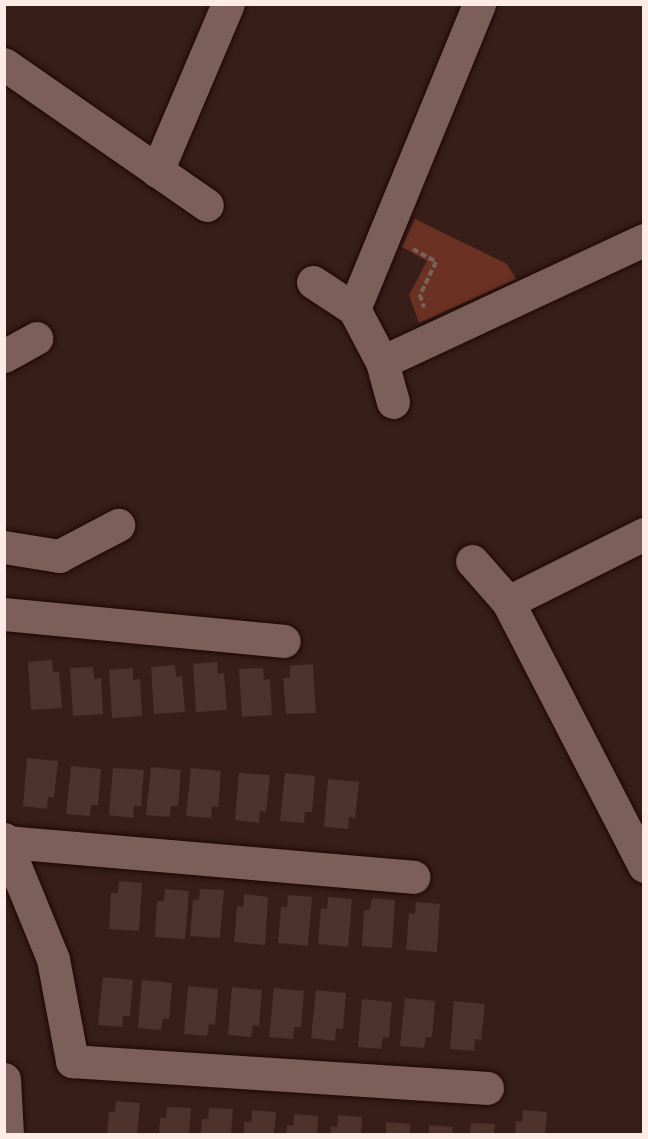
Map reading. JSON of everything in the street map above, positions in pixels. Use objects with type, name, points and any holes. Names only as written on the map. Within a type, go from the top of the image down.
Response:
[{"type":"street","points":[[157,171],[228,4]]},
{"type":"street","points":[[354,309],[480,4]]},
{"type":"street","points":[[4,64],[207,205]]},
{"type":"street","points":[[382,362],[644,240]]},
{"type":"street","points":[[313,282],[354,309],[382,362],[393,402]]},
{"type":"street","points":[[4,356],[36,338]]},
{"type":"street","points":[[4,547],[59,556],[118,525]]},
{"type":"street","points":[[508,602],[644,534]]},
{"type":"street","points":[[472,561],[508,602],[642,858]]},
{"type":"street","points":[[4,614],[284,641]]},
{"type":"street","points":[[413,877],[5,841],[53,959],[72,1061],[487,1088]]},
{"type":"street","points":[[4,1078],[7,1134]]},
{"type":"path","points":[[386,235],[436,262],[420,295],[436,337]]},
{"type":"shaded area","points":[[415,219],[507,264],[516,279],[419,323],[409,295],[427,261],[402,247]]},
{"type":"building","points":[[52,660],[53,672],[59,672],[62,708],[31,710],[28,662]]},
{"type":"building","points":[[217,662],[218,674],[224,673],[227,710],[196,712],[193,664]]},
{"type":"building","points":[[313,664],[316,713],[286,714],[283,678],[290,678],[290,666]]},
{"type":"building","points":[[175,665],[176,677],[182,676],[185,712],[154,714],[151,667]]},
{"type":"building","points":[[93,667],[94,679],[101,678],[103,714],[73,716],[70,668]]},
{"type":"building","points":[[133,668],[133,680],[140,679],[142,716],[112,718],[109,670]]},
{"type":"building","points":[[263,668],[264,680],[270,679],[272,715],[242,717],[239,669]]},
{"type":"building","points":[[27,758],[58,761],[54,797],[48,797],[47,809],[23,806]]},
{"type":"building","points":[[71,766],[101,769],[98,805],[91,805],[90,816],[66,814]]},
{"type":"building","points":[[151,767],[181,770],[178,806],[171,806],[170,817],[146,815]]},
{"type":"building","points":[[113,768],[144,770],[141,806],[134,806],[133,818],[109,815]]},
{"type":"building","points":[[191,768],[221,771],[218,807],[212,806],[211,818],[186,816]]},
{"type":"building","points":[[239,773],[270,775],[266,812],[260,811],[259,823],[235,820]]},
{"type":"building","points":[[285,773],[315,776],[312,812],[305,812],[304,823],[280,821]]},
{"type":"building","points":[[328,779],[359,782],[355,818],[349,817],[348,829],[324,827]]},
{"type":"building","points":[[119,881],[142,883],[139,931],[109,929],[111,893],[118,893]]},
{"type":"building","points":[[165,889],[189,891],[185,939],[155,937],[157,901],[164,901]]},
{"type":"building","points":[[200,889],[224,890],[220,938],[190,936],[193,900],[199,900]]},
{"type":"building","points":[[244,894],[268,897],[265,945],[234,942],[237,906],[243,907]]},
{"type":"building","points":[[288,895],[312,897],[308,946],[278,943],[281,907],[287,907]]},
{"type":"building","points":[[328,897],[352,899],[348,947],[318,944],[321,908],[327,909]]},
{"type":"building","points":[[372,898],[395,900],[392,948],[362,946],[364,910],[370,910]]},
{"type":"building","points":[[416,902],[440,904],[437,952],[406,950],[409,913],[415,914]]},
{"type":"building","points":[[103,977],[133,980],[130,1016],[123,1016],[122,1027],[98,1025]]},
{"type":"building","points":[[142,980],[172,983],[169,1019],[163,1018],[161,1030],[138,1028]]},
{"type":"building","points":[[188,986],[218,989],[215,1025],[209,1024],[207,1036],[184,1034]]},
{"type":"building","points":[[232,987],[262,990],[259,1026],[253,1025],[251,1037],[228,1035]]},
{"type":"building","points":[[274,988],[304,991],[301,1027],[294,1027],[293,1039],[269,1037]]},
{"type":"building","points":[[316,990],[346,993],[343,1029],[336,1028],[335,1041],[311,1038]]},
{"type":"building","points":[[405,998],[435,1001],[432,1037],[426,1037],[424,1048],[400,1046]]},
{"type":"building","points":[[362,999],[392,1002],[389,1038],[383,1037],[381,1049],[358,1047]]},
{"type":"building","points":[[454,1001],[485,1004],[481,1040],[475,1039],[474,1051],[450,1049]]},
{"type":"building","points":[[116,1101],[140,1103],[137,1134],[107,1134],[109,1112],[115,1112]]},
{"type":"building","points":[[167,1107],[191,1108],[189,1134],[159,1134],[160,1118],[166,1118]]},
{"type":"building","points":[[209,1108],[233,1109],[231,1134],[201,1134],[202,1119],[208,1119]]},
{"type":"building","points":[[252,1110],[276,1112],[274,1134],[244,1134],[244,1122],[251,1122]]},
{"type":"building","points":[[523,1110],[547,1112],[545,1134],[515,1134],[516,1121],[522,1122]]},
{"type":"building","points":[[294,1114],[318,1116],[317,1134],[286,1134],[287,1125],[293,1126]]},
{"type":"building","points":[[338,1115],[362,1117],[361,1134],[330,1134],[331,1126],[337,1127]]},
{"type":"building","points":[[386,1122],[410,1124],[410,1134],[386,1134]]},
{"type":"building","points":[[471,1123],[495,1124],[494,1134],[470,1134]]},
{"type":"building","points":[[429,1125],[453,1127],[452,1134],[429,1134]]}]
